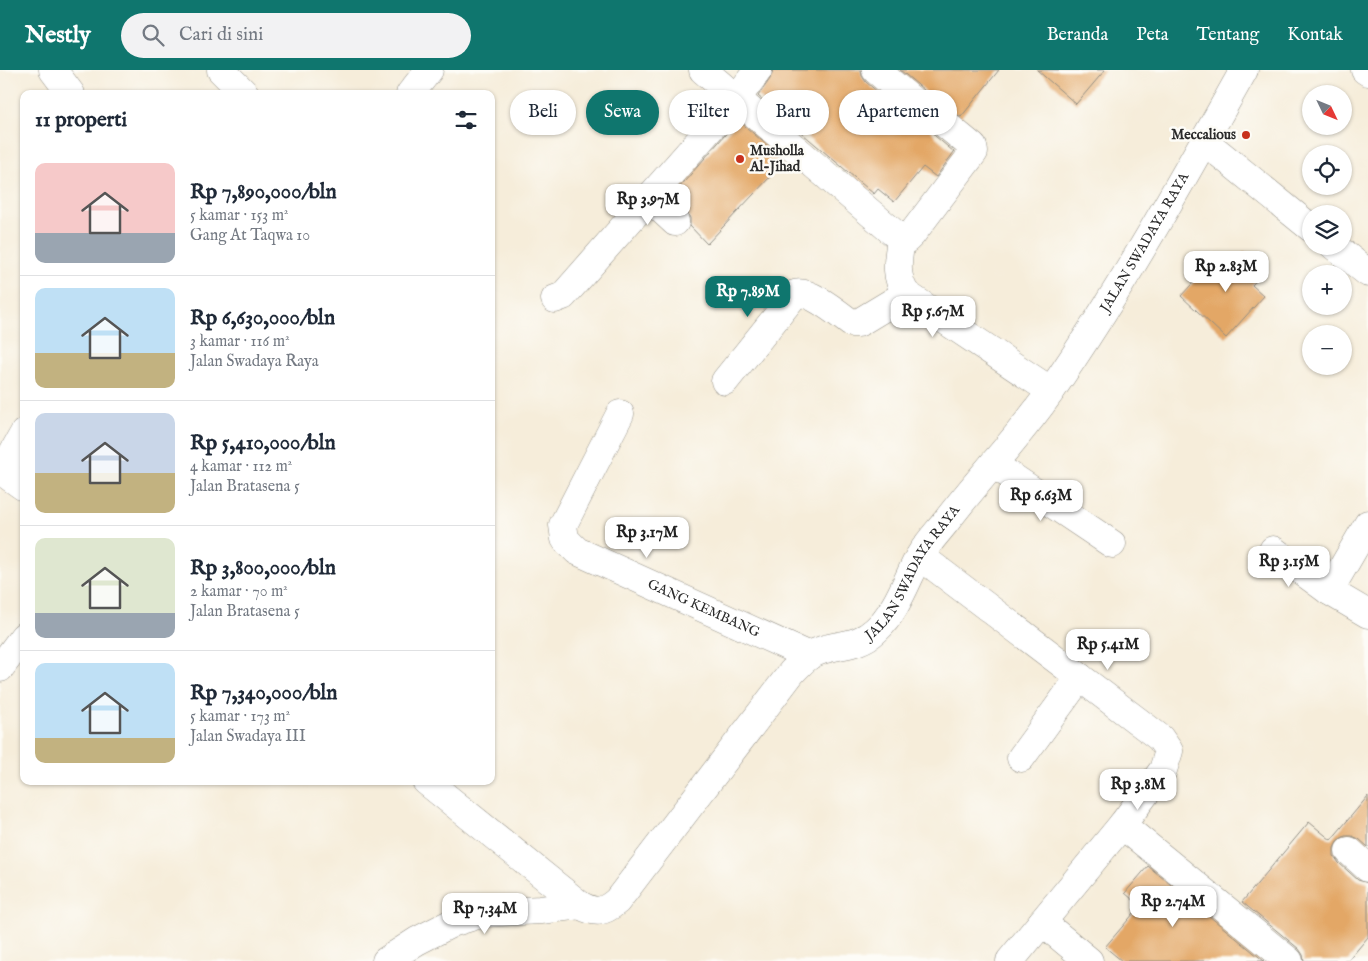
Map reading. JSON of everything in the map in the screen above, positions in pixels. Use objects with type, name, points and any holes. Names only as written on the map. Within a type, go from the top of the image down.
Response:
[{"type":"street","points":[[53,70],[68,90]]},
{"type":"street","points":[[221,70],[241,90]]},
{"type":"street","points":[[413,90],[429,70]]},
{"type":"street","points":[[703,70],[727,90]]},
{"type":"street","points":[[743,90],[758,70]]},
{"type":"street","points":[[876,70],[900,90]]},
{"type":"street","name":"JALAN SWADAYA RAYA","points":[[386,961],[416,941],[452,922],[484,913],[585,908],[600,911],[610,907],[617,900],[792,672],[809,656],[826,648],[862,640],[876,630],[891,612],[920,556],[1026,425],[1051,391],[1115,294],[1244,70]]},
{"type":"street","points":[[747,107],[901,239]]},
{"type":"street","points":[[901,239],[907,238],[912,234],[974,152],[973,147],[957,134]]},
{"type":"street","points":[[555,299],[563,296],[704,135]]},
{"type":"street","points":[[1204,141],[1302,221]]},
{"type":"street","points":[[649,198],[675,222]]},
{"type":"street","points":[[901,239],[897,272],[901,286],[906,294],[1051,391]]},
{"type":"street","points":[[1345,255],[1368,274]]},
{"type":"street","points":[[725,381],[795,294],[799,292],[808,294],[852,323],[858,323],[906,294]]},
{"type":"street","name":"GANG KEMBANG","points":[[620,414],[563,525],[565,539],[577,551],[809,656]]},
{"type":"street","points":[[20,440],[1,471],[20,485]]},
{"type":"street","points":[[994,464],[1112,544]]},
{"type":"street","points":[[1330,591],[1368,524]]},
{"type":"street","points":[[1273,550],[1330,591],[1368,614]]},
{"type":"street","points":[[920,556],[1160,738],[1169,751],[1163,770],[1122,825],[1010,961]]},
{"type":"street","points":[[0,668],[20,641]]},
{"type":"street","points":[[1021,758],[1080,677]]},
{"type":"street","points":[[431,785],[585,908]]},
{"type":"street","points":[[1122,825],[1289,961]]},
{"type":"street","points":[[1042,922],[1089,961]]},
{"type":"building","points":[[773,70],[861,70],[866,82],[876,90],[839,90],[839,135],[934,135],[954,152],[936,177],[923,167],[894,202],[878,189],[874,194],[804,135],[829,135],[829,90],[762,90],[770,79]]},
{"type":"building","points":[[900,70],[999,70],[961,117],[957,115],[957,90],[924,90]]},
{"type":"building","points":[[1037,70],[1105,70],[1076,104]]},
{"type":"building","points":[[747,128],[785,161],[707,244],[690,226],[690,218],[686,211],[671,197],[725,135],[747,135]]},
{"type":"building","points":[[1244,252],[1265,271],[1252,285],[1264,296],[1226,338],[1181,296],[1218,255],[1230,267]]},
{"type":"building","points":[[1368,796],[1368,847],[1359,839],[1345,836],[1338,840],[1334,848],[1334,856],[1358,880],[1368,883],[1368,937],[1348,961],[1304,961],[1299,949],[1242,902],[1309,822],[1331,840]]},
{"type":"building","points":[[1148,866],[1264,961],[1122,961],[1105,947],[1140,906],[1125,893]]},
{"type":"place","name":"Meccalious","points":[[1246,135]]},
{"type":"place","name":"Musholla Al-Jihad","points":[[740,159]]}]
